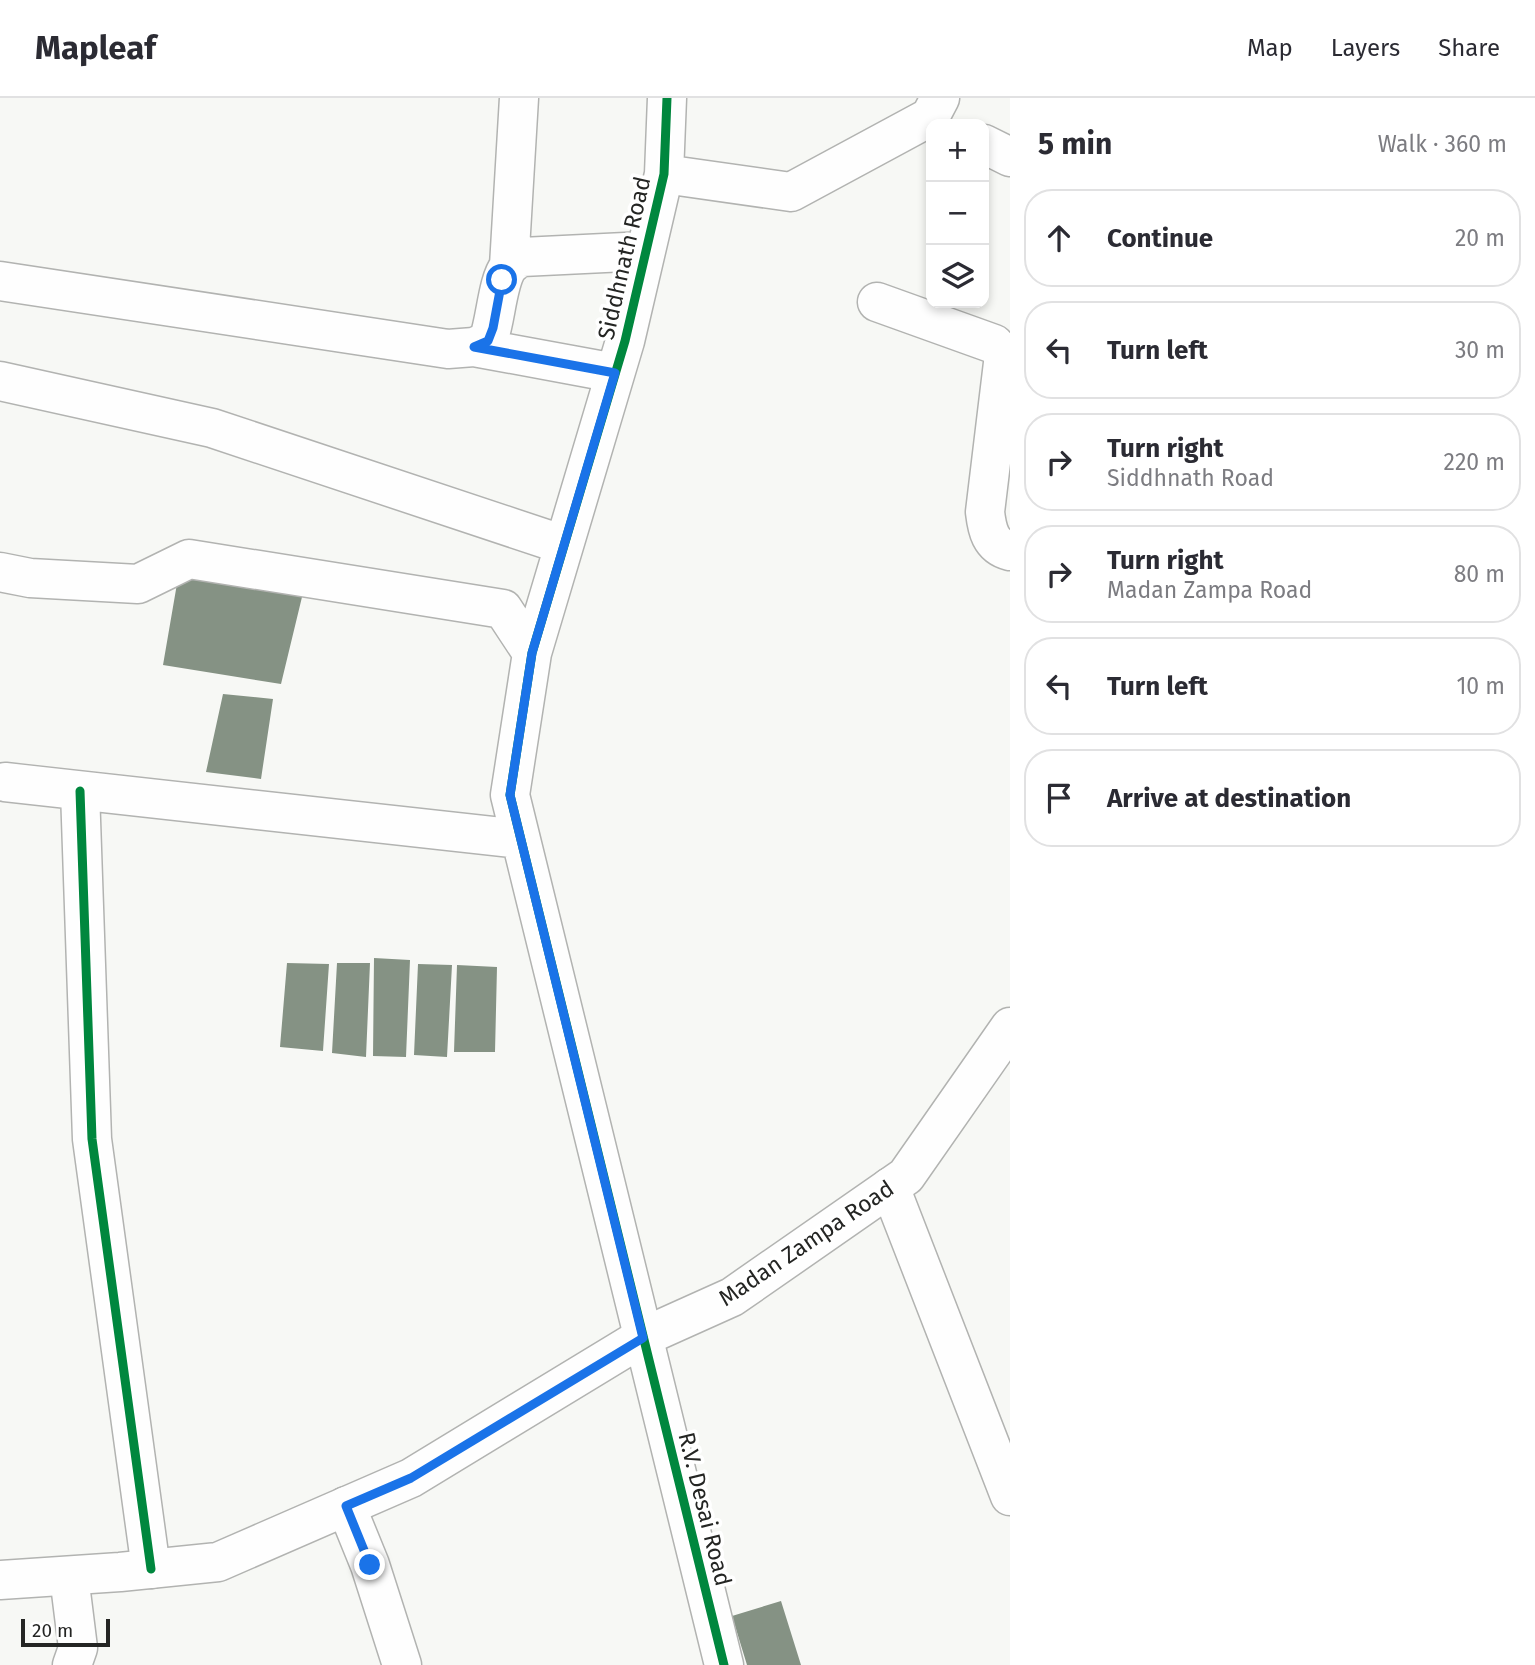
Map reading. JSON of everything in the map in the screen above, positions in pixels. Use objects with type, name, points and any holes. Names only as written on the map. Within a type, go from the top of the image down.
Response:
[{"type":"street","points":[[474,347],[488,341],[502,280],[509,266],[519,98]]},
{"type":"street","name":"Siddhnath Road","points":[[646,1349],[510,795],[532,653],[615,373],[664,174],[667,98]]},
{"type":"street","points":[[664,174],[791,192],[938,113]]},
{"type":"street","points":[[989,146],[1010,157]]},
{"type":"street","points":[[509,266],[522,257],[646,251]]},
{"type":"street","points":[[0,281],[448,349],[474,347],[615,373]]},
{"type":"street","points":[[877,303],[994,344],[1003,353],[985,512],[987,533],[1001,549],[1010,551]]},
{"type":"street","points":[[0,381],[212,428],[564,545]]},
{"type":"street","points":[[0,572],[30,578],[138,584],[189,559],[503,609],[532,653]]},
{"type":"street","points":[[5,782],[520,839]]},
{"type":"street","points":[[80,791],[92,1139],[151,1569]]},
{"type":"street","name":"Madan Zampa Road","points":[[0,1580],[218,1562],[411,1478],[646,1349],[732,1297],[906,1176],[1010,1027]]},
{"type":"street","points":[[890,1187],[1010,1496]]},
{"type":"street","name":"R.V. Desai Road","points":[[646,1349],[724,1665]]},
{"type":"street","points":[[346,1506],[370,1565],[401,1665]]},
{"type":"street","points":[[69,1576],[78,1648],[72,1665]]},
{"type":"building","points":[[179,572],[302,597],[281,684],[163,665]]},
{"type":"building","points":[[223,694],[273,699],[261,779],[206,772]]},
{"type":"building","points":[[374,958],[410,960],[406,1057],[373,1056]]},
{"type":"building","points":[[287,963],[329,964],[323,1051],[280,1047]]},
{"type":"building","points":[[337,963],[370,963],[366,1057],[332,1053]]},
{"type":"building","points":[[418,964],[452,965],[447,1057],[414,1055]]},
{"type":"building","points":[[457,965],[497,967],[495,1052],[454,1052]]},
{"type":"building","points":[[781,1601],[801,1665],[747,1665],[732,1616]]},
{"type":"cycle path","points":[[667,98],[664,174],[625,341],[532,653],[510,795],[724,1665]]},
{"type":"cycle path","points":[[80,791],[92,1139],[151,1569]]},
{"type":"route","points":[[370,1565],[346,1506],[411,1478],[643,1338],[510,795],[532,653],[615,373],[474,347],[488,341],[502,280]]}]
